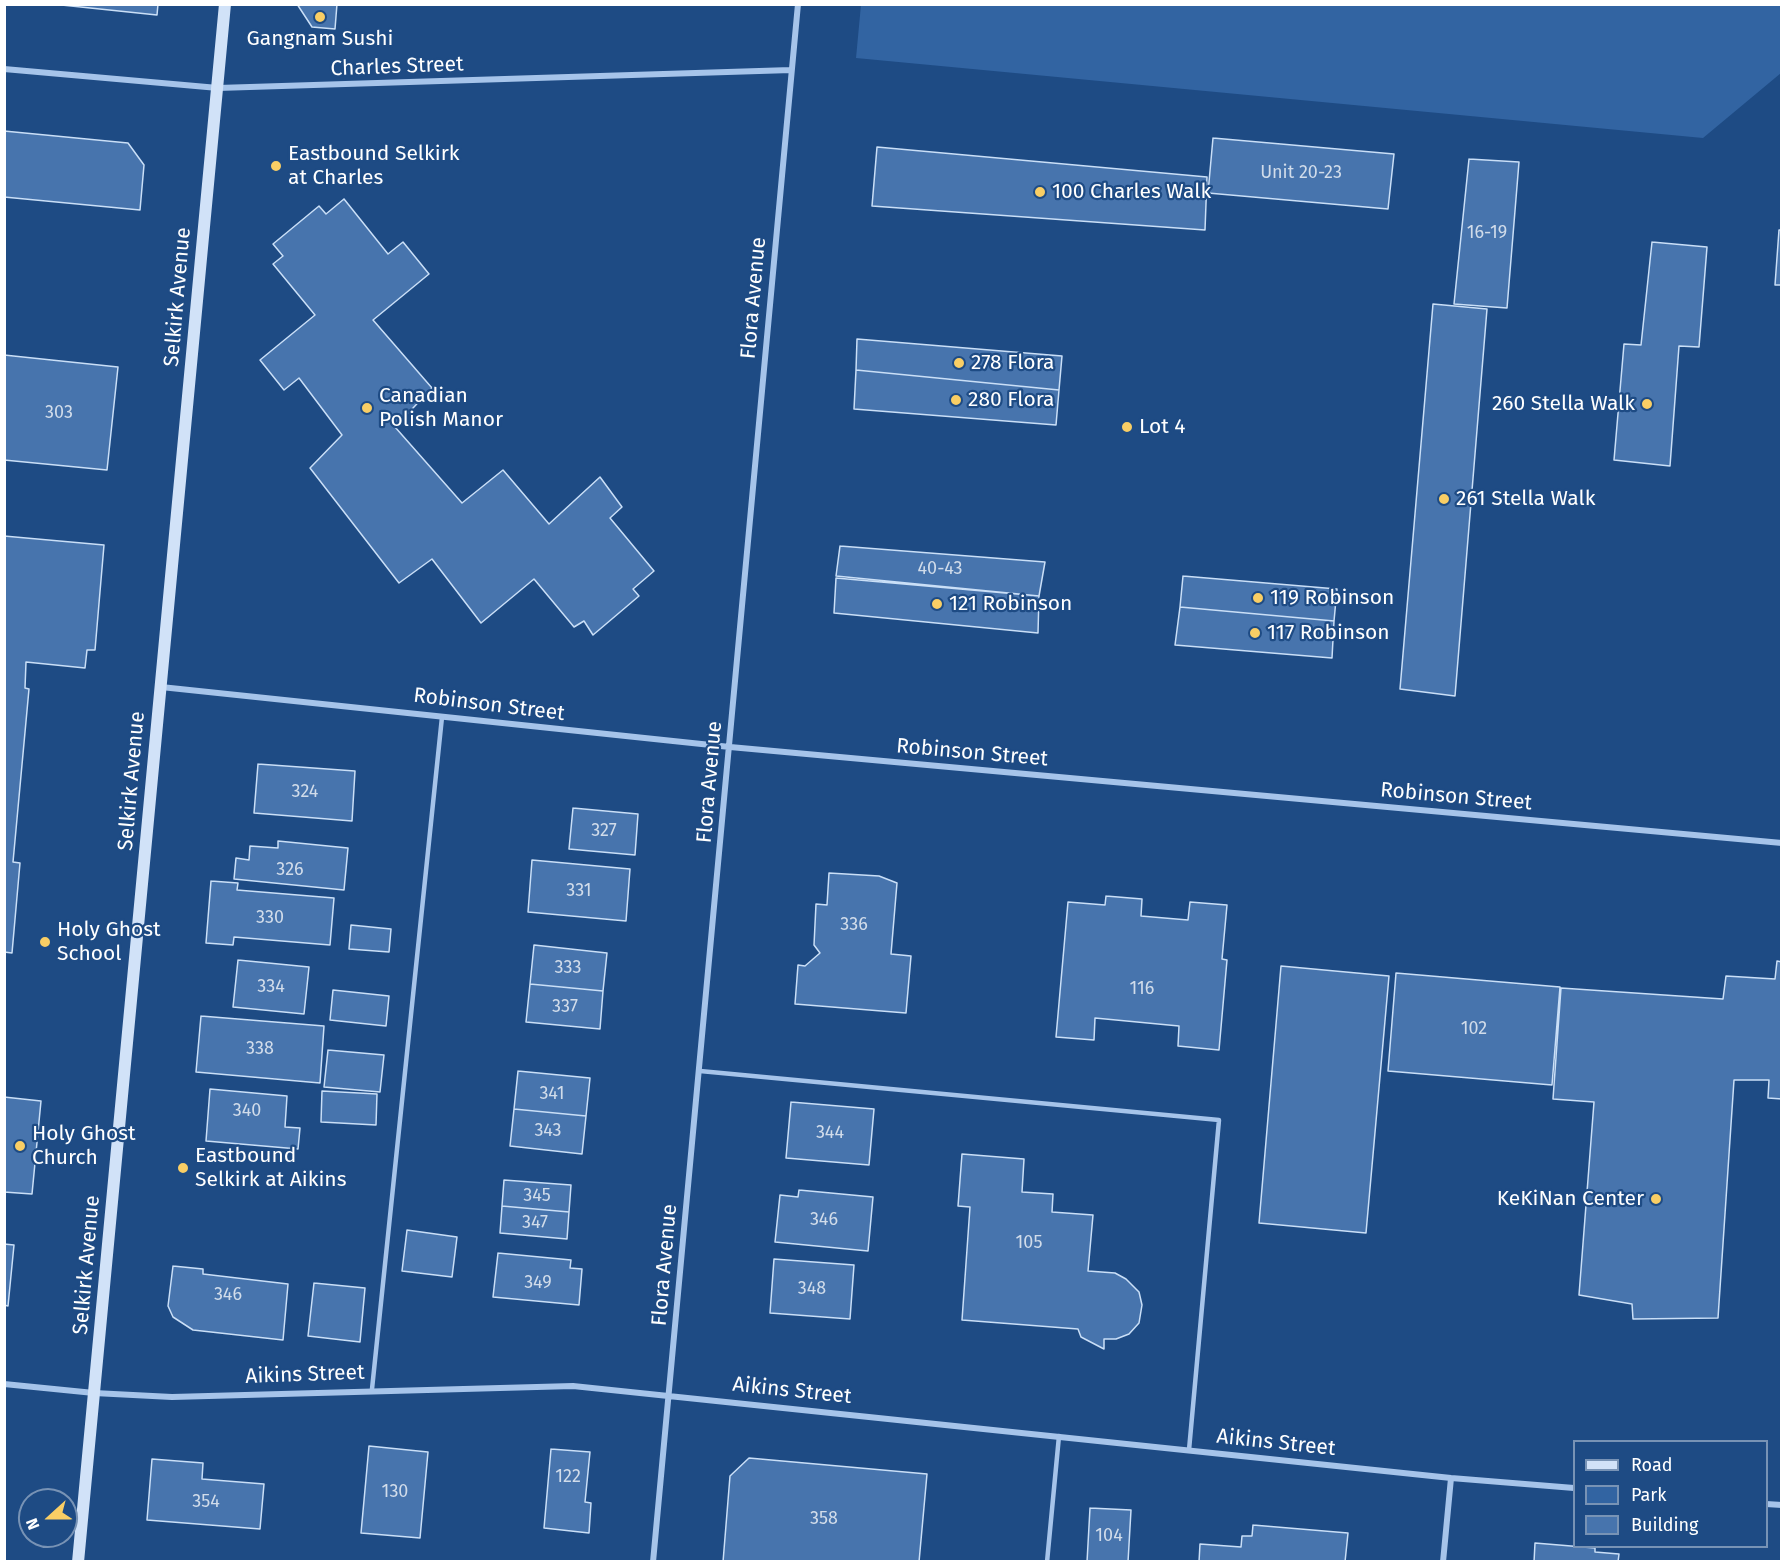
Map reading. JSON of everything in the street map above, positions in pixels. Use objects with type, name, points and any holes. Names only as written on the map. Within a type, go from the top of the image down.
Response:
[{"type":"main road","name":"Selkirk Avenue","points":[[78,1562],[225,4]]},
{"type":"street","name":"Flora Avenue","points":[[653,1562],[798,4]]},
{"type":"street","name":"Charles Street","points":[[4,69],[218,88],[791,70]]},
{"type":"street","name":"Robinson Street","points":[[161,687],[730,747],[1782,843]]},
{"type":"street","name":"Aikins Street","points":[[4,1384],[94,1393],[172,1397],[372,1389],[573,1386],[670,1394],[1452,1478],[1573,1488]]},
{"type":"street","points":[[1443,1562],[1452,1478]]},
{"type":"lane","points":[[372,1389],[442,717]]},
{"type":"lane","points":[[700,1071],[1219,1120],[1189,1450]]},
{"type":"lane","points":[[1047,1562],[1059,1436]]},
{"type":"green space","points":[[861,5],[1781,5],[1781,73],[1703,138],[856,58]]},
{"type":"building","points":[[52,4],[158,4],[157,15]]},
{"type":"building","name":"Gangnam Sushi","points":[[297,4],[337,4],[335,29],[312,27]]},
{"type":"building","points":[[4,131],[128,143],[144,165],[140,210],[4,197]]},
{"type":"building","name":"100 Charles Walk","points":[[1213,138],[1394,154],[1388,209],[1208,193]]},
{"type":"building","name":"100 Charles Walk","points":[[877,147],[1207,177],[1205,230],[872,206]]},
{"type":"building","points":[[1469,159],[1519,162],[1507,308],[1454,304]]},
{"type":"building","name":"Canadian Polish Manor","points":[[344,199],[388,254],[403,242],[429,274],[373,320],[432,388],[395,427],[462,503],[503,470],[549,524],[600,477],[622,507],[610,518],[654,571],[633,589],[639,596],[593,635],[584,621],[574,627],[534,579],[481,623],[432,559],[399,583],[310,468],[342,435],[299,378],[284,390],[260,360],[315,315],[273,264],[283,256],[273,244],[319,206],[326,214]]},
{"type":"building","points":[[1779,230],[1782,230],[1782,285],[1775,285]]},
{"type":"building","name":"260 Stella Walk","points":[[1652,242],[1707,247],[1699,347],[1679,346],[1670,466],[1614,460],[1624,344],[1641,345]]},
{"type":"building","name":"261 Stella Walk","points":[[1433,304],[1487,309],[1455,696],[1400,689]]},
{"type":"building","name":"278 Flora","points":[[857,339],[1062,356],[1059,390],[856,370]]},
{"type":"building","points":[[4,355],[118,367],[107,470],[4,460]]},
{"type":"building","name":"280 Flora","points":[[856,370],[1059,390],[1056,425],[854,409]]},
{"type":"building","name":"Holy Ghost School","points":[[4,536],[104,545],[95,650],[87,650],[85,668],[26,662],[25,688],[29,689],[13,862],[20,863],[12,953],[4,952]]},
{"type":"building","points":[[840,546],[1045,562],[1039,596],[836,576]]},
{"type":"building","name":"119 Robinson","points":[[1183,576],[1337,589],[1334,621],[1180,607]]},
{"type":"building","name":"121 Robinson","points":[[836,578],[1039,596],[1038,633],[834,613]]},
{"type":"building","name":"117 Robinson","points":[[1180,607],[1334,621],[1332,658],[1175,645]]},
{"type":"building","points":[[258,764],[355,771],[352,821],[254,813]]},
{"type":"building","points":[[573,808],[638,814],[635,855],[569,849]]},
{"type":"building","points":[[278,841],[348,848],[344,890],[234,879],[236,858],[249,860],[250,846],[278,848]]},
{"type":"building","points":[[532,860],[630,869],[626,921],[528,912]]},
{"type":"building","points":[[829,873],[879,876],[897,883],[891,954],[911,956],[906,1013],[795,1004],[798,965],[805,966],[820,953],[814,945],[816,904],[827,905]]},
{"type":"building","points":[[211,881],[238,883],[237,890],[334,898],[330,945],[234,937],[233,945],[206,943]]},
{"type":"building","points":[[1106,896],[1142,899],[1141,916],[1188,920],[1190,902],[1227,905],[1222,959],[1227,960],[1219,1050],[1178,1046],[1179,1026],[1095,1018],[1094,1040],[1056,1037],[1068,902],[1105,905]]},
{"type":"building","points":[[351,925],[391,929],[389,952],[349,949]]},
{"type":"building","points":[[534,945],[607,953],[603,991],[530,984]]},
{"type":"building","points":[[238,960],[309,967],[304,1014],[233,1007]]},
{"type":"building","name":"KeKiNan Center","points":[[1777,961],[1782,962],[1782,1099],[1768,1098],[1769,1080],[1734,1080],[1718,1318],[1633,1319],[1632,1304],[1579,1295],[1594,1102],[1553,1099],[1561,988],[1723,999],[1726,976],[1775,979]]},
{"type":"building","points":[[1281,966],[1389,976],[1366,1233],[1259,1223]]},
{"type":"building","points":[[1396,973],[1560,987],[1552,1085],[1388,1071]]},
{"type":"building","points":[[530,984],[603,991],[600,1029],[526,1022]]},
{"type":"building","points":[[333,990],[389,996],[386,1026],[330,1020]]},
{"type":"building","points":[[201,1016],[324,1026],[320,1083],[196,1072]]},
{"type":"building","points":[[328,1050],[384,1055],[380,1092],[324,1087]]},
{"type":"building","points":[[518,1071],[590,1078],[586,1116],[514,1109]]},
{"type":"building","points":[[210,1089],[287,1096],[285,1127],[300,1128],[298,1149],[206,1141]]},
{"type":"building","points":[[322,1091],[377,1094],[376,1125],[321,1122]]},
{"type":"building","name":"Holy Ghost Church","points":[[4,1097],[41,1101],[32,1194],[4,1192]]},
{"type":"building","points":[[791,1102],[874,1109],[869,1165],[786,1158]]},
{"type":"building","points":[[514,1109],[586,1116],[582,1154],[510,1146]]},
{"type":"building","points":[[962,1154],[1024,1159],[1022,1192],[1053,1194],[1052,1212],[1093,1215],[1088,1271],[1115,1273],[1126,1279],[1139,1292],[1142,1305],[1139,1323],[1129,1334],[1116,1339],[1104,1339],[1104,1349],[1081,1337],[1078,1329],[962,1320],[970,1207],[958,1206]]},
{"type":"building","points":[[504,1180],[571,1185],[569,1212],[502,1206]]},
{"type":"building","points":[[799,1190],[873,1197],[868,1251],[775,1242],[780,1195],[798,1197]]},
{"type":"building","points":[[502,1206],[569,1212],[567,1239],[500,1233]]},
{"type":"building","points":[[407,1230],[457,1237],[452,1277],[402,1271]]},
{"type":"building","points":[[4,1244],[14,1245],[8,1306],[4,1305]]},
{"type":"building","points":[[498,1253],[571,1260],[570,1268],[582,1269],[579,1305],[493,1297]]},
{"type":"building","points":[[774,1259],[854,1265],[850,1319],[770,1313]]},
{"type":"building","points":[[173,1266],[203,1269],[203,1274],[288,1284],[283,1340],[193,1330],[173,1317],[168,1306]]},
{"type":"building","points":[[314,1283],[365,1288],[360,1342],[308,1336]]},
{"type":"building","points":[[369,1446],[428,1452],[420,1538],[361,1533]]},
{"type":"building","points":[[551,1449],[590,1452],[585,1502],[591,1503],[589,1533],[544,1528]]},
{"type":"building","points":[[749,1458],[927,1474],[919,1562],[723,1562],[730,1476]]},
{"type":"building","points":[[152,1459],[203,1463],[202,1479],[264,1484],[260,1529],[147,1520]]},
{"type":"building","points":[[1090,1508],[1131,1510],[1128,1562],[1087,1562]]},
{"type":"building","points":[[1253,1525],[1348,1533],[1345,1562],[1199,1562],[1200,1544],[1241,1547],[1242,1536],[1252,1536]]},
{"type":"building","points":[[1535,1543],[1573,1546],[1573,1548],[1595,1548],[1595,1552],[1619,1554],[1618,1562],[1534,1562]]},
{"type":"place","name":"Gangnam Sushi","points":[[320,17]]},
{"type":"place","name":"Eastbound Selkirk at Charles","points":[[276,166]]},
{"type":"place","name":"100 Charles Walk","points":[[1040,192]]},
{"type":"place","name":"278 Flora","points":[[959,363]]},
{"type":"place","name":"280 Flora","points":[[956,400]]},
{"type":"place","name":"260 Stella Walk","points":[[1647,404]]},
{"type":"place","name":"Canadian Polish Manor","points":[[367,408]]},
{"type":"place","name":"Lot 4","points":[[1127,427]]},
{"type":"place","name":"261 Stella Walk","points":[[1444,499]]},
{"type":"place","name":"119 Robinson","points":[[1258,598]]},
{"type":"place","name":"121 Robinson","points":[[937,604]]},
{"type":"place","name":"117 Robinson","points":[[1255,633]]},
{"type":"place","name":"Holy Ghost School","points":[[45,942]]},
{"type":"place","name":"Holy Ghost Church","points":[[20,1146]]},
{"type":"place","name":"Eastbound Selkirk at Aikins","points":[[183,1168]]},
{"type":"place","name":"KeKiNan Center","points":[[1656,1199]]}]
